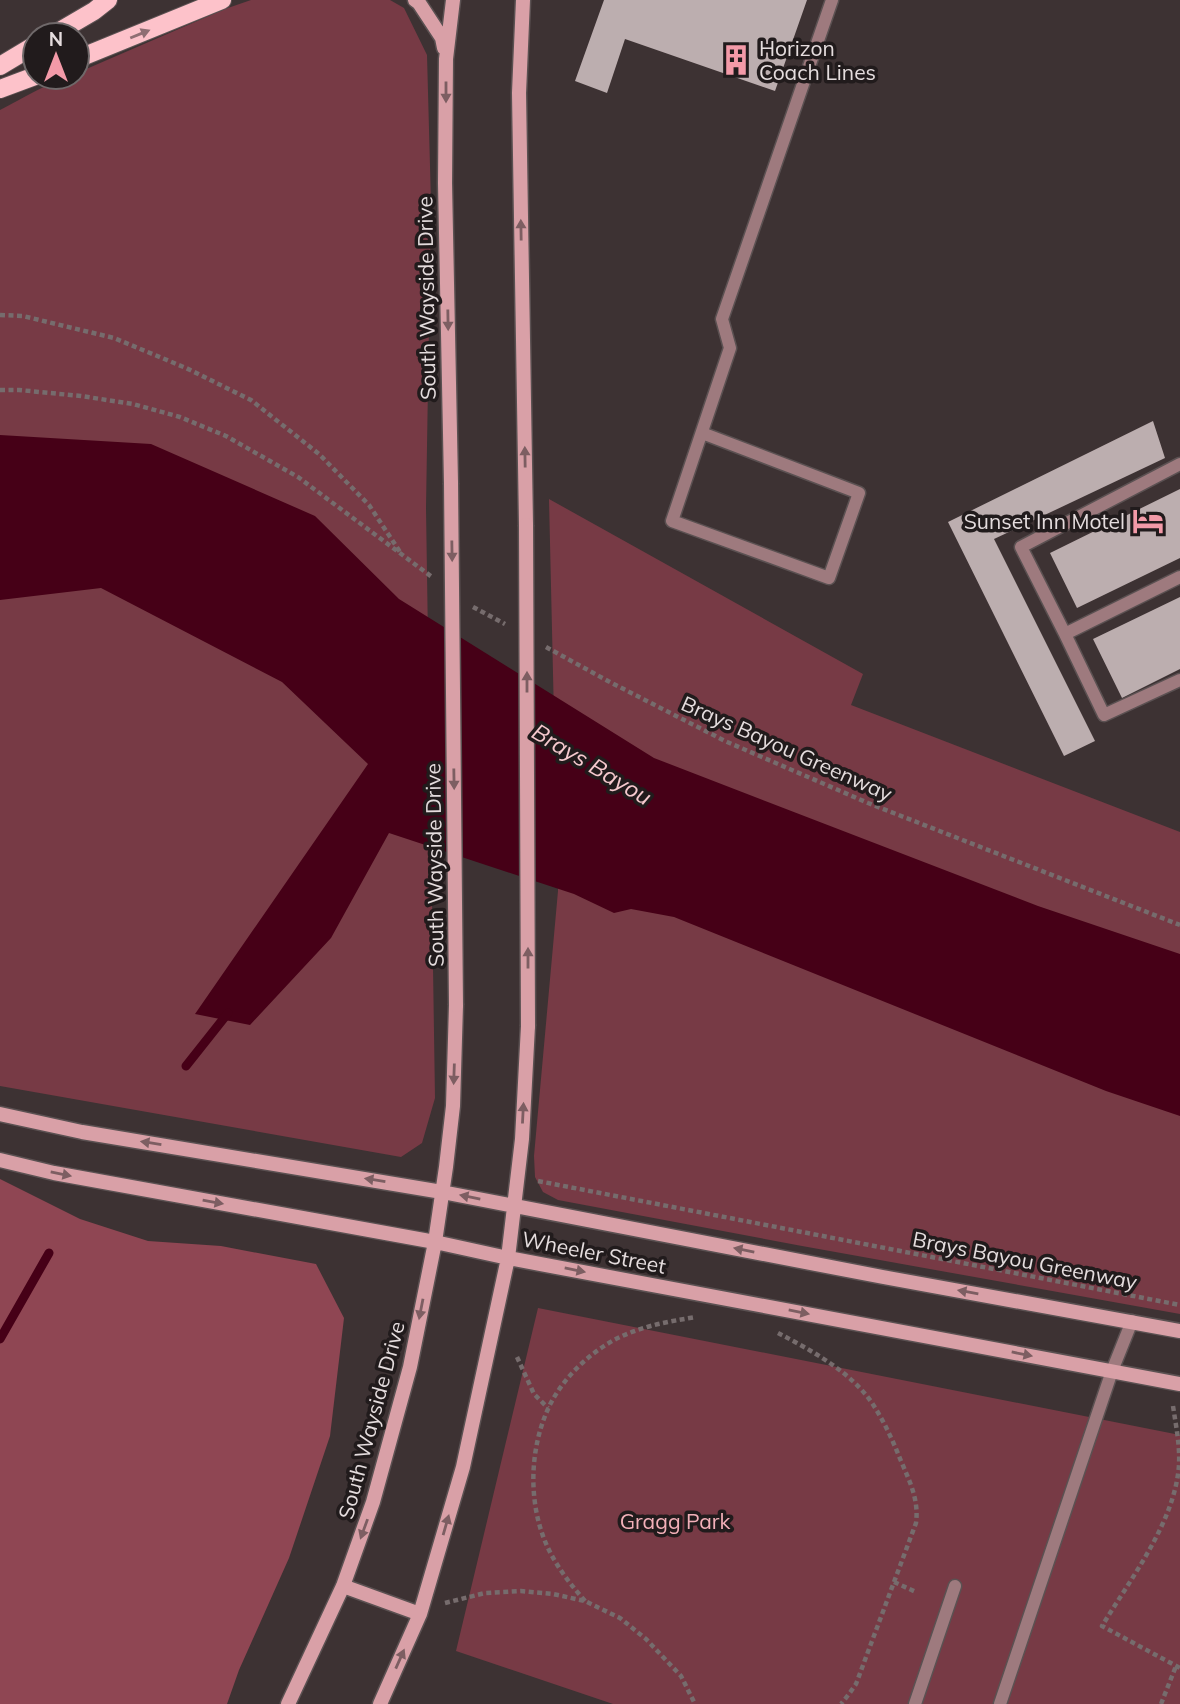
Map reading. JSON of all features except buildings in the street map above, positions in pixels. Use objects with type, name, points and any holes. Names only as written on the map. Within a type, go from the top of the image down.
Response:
[{"type":"main road","points":[[77,21],[108,0]]},
{"type":"main road","points":[[91,53],[222,0]]},
{"type":"main road","points":[[415,0],[442,38],[446,59]]},
{"type":"main road","name":"South Wayside Drive","points":[[288,1704],[343,1586],[373,1502],[410,1367],[435,1242],[453,1106],[456,1006],[445,183],[446,59],[453,0]]},
{"type":"main road","points":[[380,1704],[420,1614],[463,1466],[508,1258],[522,1139],[528,1026],[526,526],[519,93],[523,0]]},
{"type":"main road","points":[[0,66],[21,53]]},
{"type":"main road","points":[[0,89],[21,81]]},
{"type":"main road","name":"Wheeler Street","points":[[0,1114],[82,1132],[442,1192],[1180,1331]]},
{"type":"main road","name":"Wheeler Street","points":[[0,1160],[1180,1384]]},
{"type":"main road","points":[[343,1586],[420,1614]]},
{"type":"lane","points":[[702,433],[859,494],[829,578],[672,521],[730,348],[722,319],[832,0]]},
{"type":"lane","points":[[1180,464],[1021,547],[1104,715],[1180,680]]},
{"type":"lane","points":[[1065,634],[1180,577]]},
{"type":"lane","points":[[1000,1704],[1112,1371],[1132,1321]]},
{"type":"lane","points":[[915,1704],[956,1586]]},
{"type":"path","points":[[0,315],[23,316],[114,338],[186,368],[251,400],[319,454],[369,505],[402,556]]},
{"type":"path","points":[[0,390],[81,396],[133,404],[192,422],[226,436],[298,477],[433,578]]},
{"type":"path","points":[[464,600],[510,628]]},
{"type":"path","name":"Brays Bayou Greenway","points":[[535,641],[725,741],[868,803],[1180,925]]},
{"type":"path","name":"Brays Bayou Greenway","points":[[534,1181],[1180,1305]]},
{"type":"path","points":[[585,1601],[564,1576],[550,1552],[539,1523],[533,1495],[534,1466],[548,1408],[563,1384],[584,1361],[614,1340],[653,1324],[696,1317]]},
{"type":"path","points":[[778,1333],[814,1351],[850,1379],[872,1402],[914,1491],[916,1523],[856,1684],[841,1704]]},
{"type":"path","points":[[517,1357],[534,1394],[548,1408]]},
{"type":"path","points":[[1161,1704],[1178,1667],[1102,1626],[1151,1547],[1170,1504],[1178,1466],[1173,1406]]},
{"type":"path","points":[[894,1582],[916,1592]]},
{"type":"path","points":[[444,1603],[485,1593],[521,1591],[585,1601],[620,1618],[646,1639],[681,1676],[695,1704]]},
{"type":"green space","points":[[251,0],[390,0],[404,8],[427,55],[431,203],[426,508],[435,1098],[422,1143],[401,1157],[0,1086],[0,110],[37,91],[91,91],[91,67]]},
{"type":"green space","points":[[549,499],[863,674],[851,705],[1180,832],[1180,1314],[558,1200],[543,1192],[535,1177],[534,1156],[558,891]]},
{"type":"green space","name":"Gragg Park","points":[[538,1308],[1180,1435],[1180,1704],[613,1704],[456,1651]]},
{"type":"shaded area","points":[[0,1179],[80,1219],[148,1241],[221,1246],[316,1264],[344,1318],[330,1436],[289,1558],[239,1670],[227,1704],[0,1704]]},
{"type":"water","name":"Brays Bayou","points":[[0,435],[151,444],[315,516],[399,599],[654,758],[1038,906],[1180,954],[1180,1116],[1106,1091],[674,917],[631,909],[614,913],[574,894],[389,833],[331,938],[250,1025],[195,1014],[368,764],[282,682],[101,588],[0,600]]},
{"type":"waterway","points":[[186,1066],[228,1013]]},
{"type":"waterway","points":[[0,1339],[49,1253]]},
{"type":"place","name":"Horizon Coach Lines","points":[[736,60]]},
{"type":"place","name":"Sunset Inn Motel","points":[[1148,521]]}]
